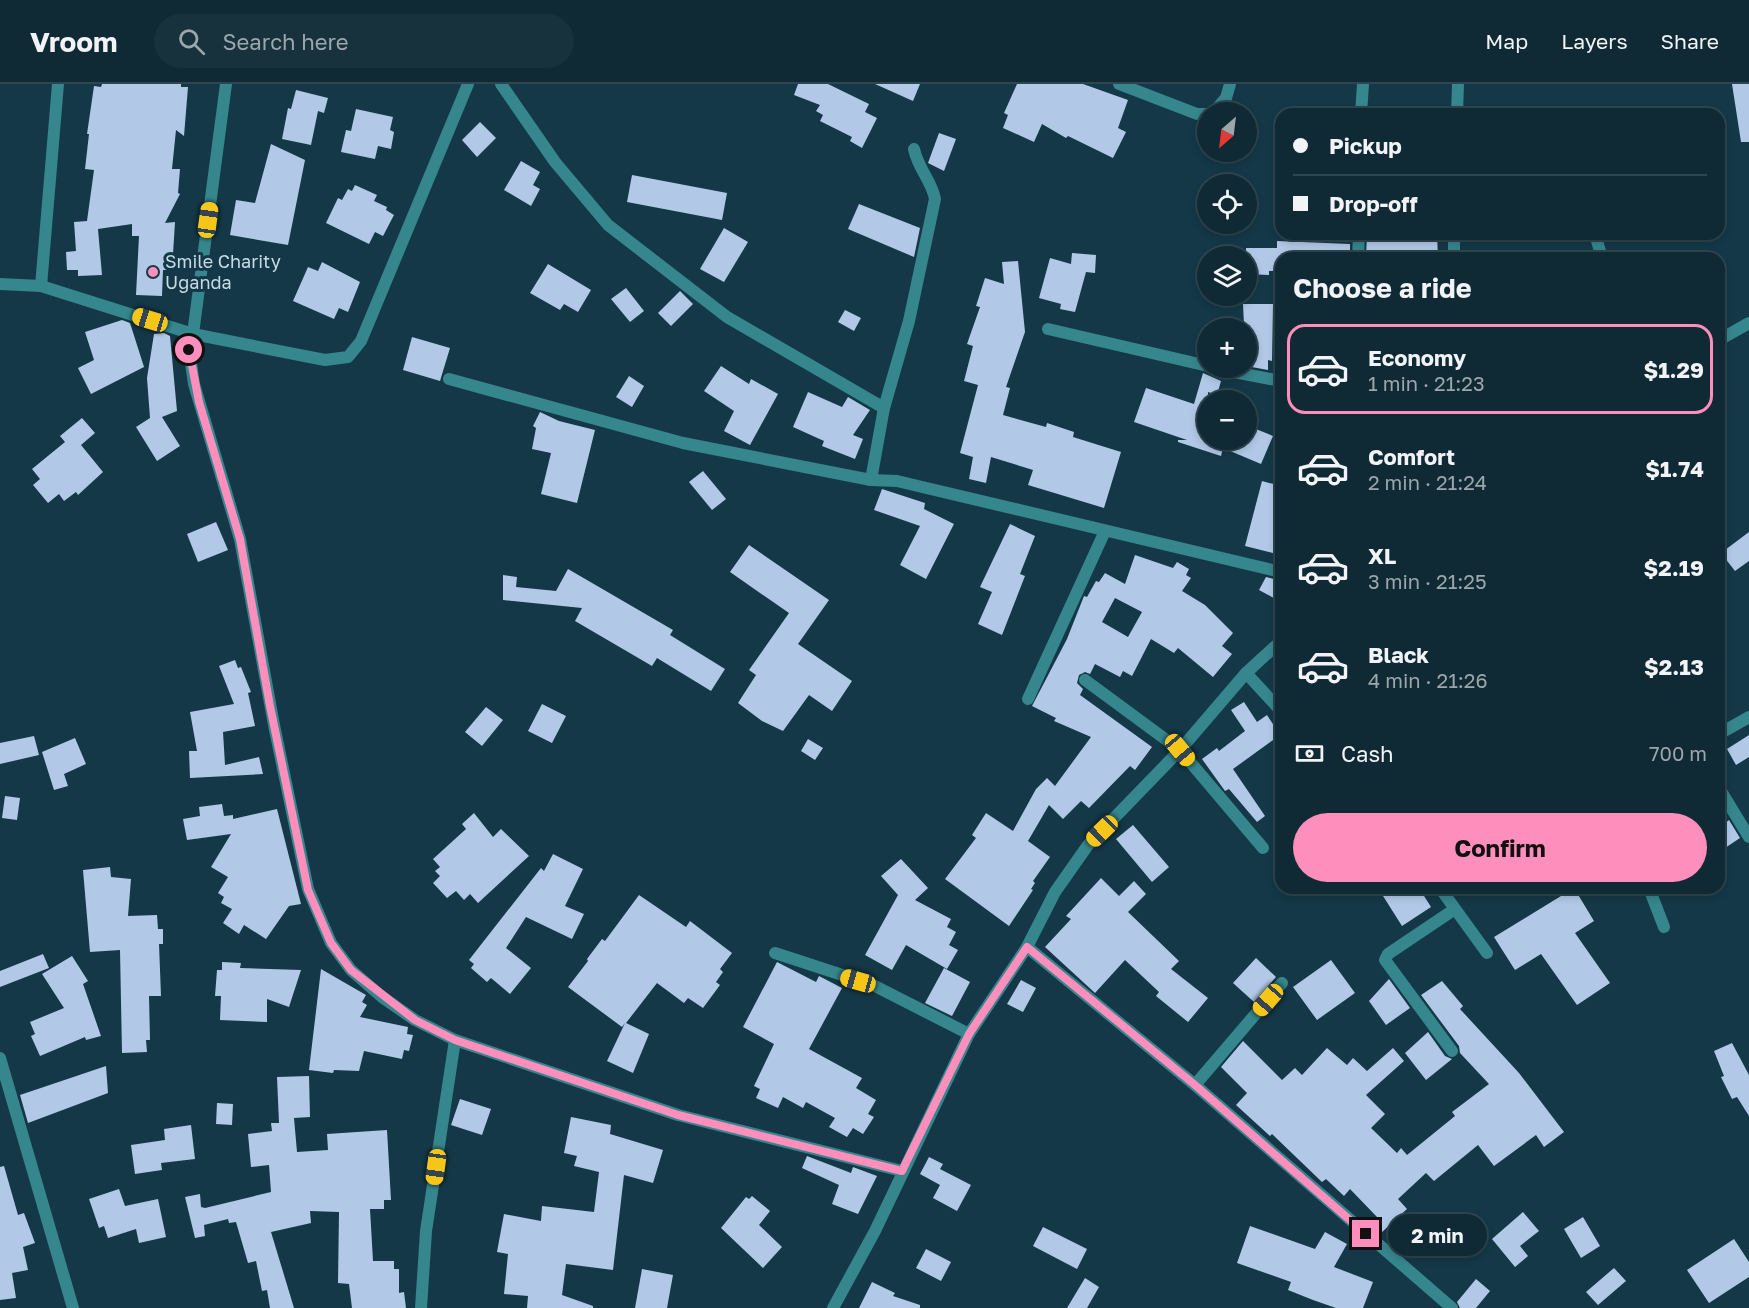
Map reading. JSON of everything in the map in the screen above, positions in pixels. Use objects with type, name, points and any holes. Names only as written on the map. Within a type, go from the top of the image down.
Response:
[{"type":"street","points":[[42,286],[58,84]]},
{"type":"street","points":[[226,84],[189,350],[194,384],[240,539],[259,650],[308,890],[331,943],[351,970],[415,1020],[455,1040],[678,1115],[902,1171]]},
{"type":"street","points":[[0,284],[42,286],[193,334],[325,360],[340,360],[355,351],[468,84]]},
{"type":"street","points":[[501,84],[565,176],[608,225],[712,307],[884,408]]},
{"type":"street","points":[[1119,84],[1197,114]]},
{"type":"street","points":[[1223,102],[1230,84]]},
{"type":"street","points":[[1361,108],[1363,84]]},
{"type":"street","points":[[1458,84],[1458,108]]},
{"type":"street","points":[[871,480],[884,408],[909,321],[935,199],[933,186],[919,167],[914,149]]},
{"type":"street","points":[[1725,337],[1749,323]]},
{"type":"street","points":[[1048,329],[1197,363]]},
{"type":"street","points":[[1257,376],[1275,380]]},
{"type":"street","points":[[449,379],[683,443],[871,480],[897,481],[1275,571]]},
{"type":"street","points":[[1029,699],[1105,531]]},
{"type":"street","points":[[833,1308],[875,1231],[969,1034],[1027,947],[1055,892],[1088,844],[1180,750],[1246,673],[1275,646]]},
{"type":"street","points":[[1246,673],[1275,704]]},
{"type":"street","points":[[1085,680],[1180,750],[1263,848]]},
{"type":"street","points":[[1725,731],[1749,717]]},
{"type":"street","points":[[1725,798],[1749,837]]},
{"type":"street","points":[[1444,894],[1487,953]]},
{"type":"street","points":[[1651,894],[1664,927]]},
{"type":"street","points":[[1452,1051],[1385,960],[1388,954],[1455,909]]},
{"type":"street","points":[[1027,947],[1195,1085],[1452,1308]]},
{"type":"street","points":[[775,953],[873,985],[969,1034]]},
{"type":"street","points":[[1195,1085],[1282,983]]},
{"type":"street","points":[[421,1308],[426,1231],[455,1040]]},
{"type":"street","points":[[0,1058],[73,1308]]},
{"type":"building","points":[[102,84],[181,84],[181,87],[188,87],[184,136],[176,130],[172,169],[180,169],[178,193],[180,194],[165,223],[175,222],[172,270],[163,270],[162,296],[136,295],[139,236],[132,236],[132,224],[98,229],[102,275],[78,276],[78,270],[67,270],[66,252],[76,251],[74,222],[87,221],[94,170],[85,169],[89,134],[87,134],[94,86],[101,87]]},
{"type":"building","points":[[798,84],[828,84],[869,104],[865,112],[877,118],[862,148],[850,141],[852,137],[820,121],[823,115],[816,111],[820,105],[794,95]]},
{"type":"building","points":[[875,84],[920,84],[913,101]]},
{"type":"building","points":[[1017,84],[1083,84],[1128,100],[1118,128],[1126,132],[1113,158],[1068,136],[1066,138],[1042,124],[1034,142],[1003,128],[1008,115],[1004,113]]},
{"type":"building","points":[[1732,84],[1749,84],[1749,142],[1741,142]]},
{"type":"building","points":[[296,90],[328,98],[324,113],[318,111],[311,145],[282,139],[288,108],[291,109]]},
{"type":"building","points":[[356,109],[393,117],[390,130],[394,132],[391,149],[378,146],[375,159],[341,152],[346,130],[351,131]]},
{"type":"building","points":[[480,122],[496,138],[477,157],[462,140]]},
{"type":"building","points":[[939,133],[956,139],[944,171],[928,163]]},
{"type":"building","points":[[271,144],[305,160],[288,245],[230,235],[236,200],[255,203]]},
{"type":"building","points":[[521,161],[540,172],[533,185],[540,189],[531,206],[504,190]]},
{"type":"building","points":[[632,175],[727,193],[722,220],[627,202]]},
{"type":"building","points":[[355,185],[377,195],[374,201],[387,207],[386,210],[394,215],[383,236],[375,232],[369,244],[326,223],[338,198],[342,200],[348,189],[352,191]]},
{"type":"building","points":[[859,204],[920,228],[914,257],[848,229]]},
{"type":"building","points":[[724,228],[748,242],[724,282],[700,269]]},
{"type":"building","points":[[1367,240],[1437,240],[1438,252],[1366,252]]},
{"type":"building","points":[[1277,241],[1350,244],[1350,252],[1275,252],[1275,271],[1269,271],[1269,275],[1257,274],[1257,248],[1277,248]]},
{"type":"building","points":[[1072,253],[1096,255],[1095,273],[1086,272],[1075,312],[1060,309],[1061,304],[1039,298],[1050,258],[1071,264]]},
{"type":"building","points":[[1018,261],[1025,332],[1006,387],[1010,388],[1003,415],[1046,427],[1047,423],[1074,432],[1073,437],[1121,452],[1104,508],[1028,485],[1033,470],[991,457],[986,483],[969,479],[973,457],[960,453],[978,385],[964,381],[973,346],[967,344],[980,307],[976,306],[985,278],[1004,284],[1002,262]]},
{"type":"building","points":[[322,262],[360,282],[348,312],[339,308],[334,319],[293,301],[308,267],[318,271]]},
{"type":"building","points":[[548,264],[591,290],[578,312],[564,304],[560,310],[530,293]]},
{"type":"building","points":[[626,288],[644,311],[630,322],[611,299]]},
{"type":"building","points":[[680,291],[693,304],[671,326],[658,313]]},
{"type":"building","points":[[1273,304],[1272,361],[1268,360],[1268,370],[1257,368],[1257,318],[1244,318],[1243,306]]},
{"type":"building","points":[[845,310],[861,318],[854,331],[838,322]]},
{"type":"building","points":[[122,320],[130,323],[144,367],[91,394],[78,368],[94,360],[85,332]]},
{"type":"building","points":[[164,333],[170,336],[177,411],[162,417],[180,446],[157,461],[136,427],[150,418],[147,378],[154,334]]},
{"type":"building","points":[[412,337],[450,348],[440,381],[403,370]]},
{"type":"building","points":[[721,366],[749,384],[751,379],[778,394],[750,445],[724,431],[734,411],[704,391]]},
{"type":"building","points":[[629,376],[644,386],[632,407],[616,397]]},
{"type":"building","points":[[1202,378],[1214,378],[1221,381],[1218,390],[1198,390]]},
{"type":"building","points":[[1146,388],[1194,404],[1197,394],[1197,448],[1178,442],[1178,440],[1187,440],[1134,422]]},
{"type":"building","points":[[808,392],[842,407],[848,397],[870,410],[853,435],[863,439],[855,459],[822,446],[824,441],[793,427]]},
{"type":"building","points":[[540,412],[559,421],[595,430],[577,503],[541,494],[551,453],[532,449],[536,428],[533,426]]},
{"type":"building","points":[[82,418],[95,433],[81,445],[103,472],[78,495],[76,492],[64,501],[59,494],[48,503],[33,485],[40,479],[32,469],[65,442],[60,436]]},
{"type":"building","points":[[1257,429],[1273,436],[1261,464],[1228,450],[1257,450]]},
{"type":"building","points":[[1203,450],[1222,450],[1221,456]]},
{"type":"building","points":[[703,471],[726,499],[712,510],[689,482]]},
{"type":"building","points":[[1262,481],[1275,484],[1275,554],[1245,546]]},
{"type":"building","points":[[882,489],[925,503],[924,509],[954,524],[926,579],[900,565],[920,526],[874,510]]},
{"type":"building","points":[[216,522],[228,550],[198,562],[187,534]]},
{"type":"building","points":[[1010,524],[1035,536],[1020,574],[1025,576],[1002,635],[978,624],[992,592],[980,587]]},
{"type":"building","points":[[1749,532],[1749,561],[1735,571],[1725,558],[1725,550]]},
{"type":"building","points":[[749,545],[829,600],[798,644],[852,681],[832,711],[809,695],[783,731],[762,721],[738,703],[756,675],[749,670],[789,613],[730,572]]},
{"type":"building","points":[[1135,555],[1173,568],[1177,562],[1189,569],[1186,575],[1191,578],[1182,591],[1205,605],[1233,633],[1222,646],[1232,654],[1213,677],[1178,648],[1174,653],[1151,639],[1132,676],[1123,671],[1120,677],[1095,664],[1090,674],[1085,672],[1079,675],[1077,683],[1083,689],[1080,695],[1152,747],[1135,770],[1130,766],[1089,808],[1081,801],[1063,819],[1049,805],[1028,841],[1050,857],[1033,881],[1035,883],[1031,889],[1033,890],[1009,926],[945,879],[976,838],[972,835],[986,813],[1013,831],[1036,789],[1047,778],[1055,786],[1091,737],[1054,721],[1056,718],[1032,706],[1067,639],[1084,596],[1087,597],[1096,581],[1099,582],[1105,573],[1125,584]],"holes":[[[1115,598],[1142,612],[1128,637],[1102,622]]]},
{"type":"building","points":[[568,569],[673,630],[670,635],[725,669],[711,691],[657,658],[652,666],[575,621],[582,608],[503,600],[503,575],[517,577],[516,587],[556,591]]},
{"type":"building","points":[[1266,577],[1275,579],[1275,599],[1259,590]]},
{"type":"building","points":[[235,660],[238,668],[241,667],[251,692],[248,693],[255,726],[223,732],[225,765],[259,757],[263,774],[190,778],[189,751],[197,751],[190,712],[234,704],[219,666]]},
{"type":"building","points":[[1244,702],[1257,722],[1267,715],[1275,727],[1275,739],[1233,769],[1265,816],[1257,822],[1229,789],[1225,791],[1202,759],[1217,748],[1219,751],[1245,731],[1231,710]]},
{"type":"building","points":[[542,704],[566,716],[552,743],[528,731]]},
{"type":"building","points":[[486,707],[503,720],[482,746],[465,732]]},
{"type":"building","points":[[1749,735],[1749,757],[1736,765],[1727,749]]},
{"type":"building","points":[[34,736],[39,755],[0,764],[0,743]]},
{"type":"building","points":[[75,738],[86,764],[64,774],[68,786],[54,790],[42,752]]},
{"type":"building","points":[[808,739],[823,748],[815,760],[801,751]]},
{"type":"building","points":[[5,796],[20,798],[17,820],[2,818]]},
{"type":"building","points":[[222,804],[224,816],[233,815],[233,819],[277,809],[301,904],[289,906],[266,939],[244,925],[239,934],[223,923],[232,909],[221,903],[224,897],[218,893],[228,877],[211,867],[231,834],[187,840],[183,819],[200,816],[199,807]]},
{"type":"building","points":[[474,813],[493,837],[501,829],[529,856],[478,903],[470,894],[464,900],[456,891],[447,898],[433,883],[440,876],[435,871],[440,867],[433,859],[466,829],[462,824]]},
{"type":"building","points":[[1729,820],[1740,838],[1725,848],[1725,823]]},
{"type":"building","points":[[1133,825],[1169,867],[1152,882],[1116,839]]},
{"type":"building","points":[[553,854],[583,869],[565,906],[584,914],[572,939],[526,917],[506,948],[531,968],[510,994],[491,978],[487,982],[471,968],[474,964],[469,960],[541,868],[544,871]]},
{"type":"building","points":[[901,859],[928,888],[915,900],[951,919],[947,927],[956,932],[949,945],[958,950],[947,969],[906,945],[892,970],[865,955],[898,895],[881,876]]},
{"type":"building","points":[[110,867],[111,877],[131,879],[128,916],[157,915],[158,929],[163,929],[163,944],[159,944],[161,996],[149,996],[150,1040],[146,1040],[147,1052],[122,1053],[120,950],[90,952],[83,870]]},
{"type":"building","points":[[1101,878],[1119,896],[1134,881],[1146,894],[1128,912],[1179,961],[1171,969],[1208,998],[1188,1022],[1156,996],[1159,992],[1125,960],[1095,993],[1045,947],[1071,919],[1066,916]]},
{"type":"building","points":[[1382,894],[1423,894],[1431,907],[1402,926]]},
{"type":"building","points":[[1564,894],[1578,894],[1594,921],[1575,933],[1610,983],[1577,1005],[1541,954],[1515,970],[1494,937]]},
{"type":"building","points":[[639,895],[686,927],[690,921],[732,953],[720,969],[723,972],[716,982],[720,985],[703,1008],[688,998],[684,1003],[657,983],[626,1023],[649,1034],[633,1073],[607,1061],[625,1023],[622,1027],[568,987],[602,939],[605,941]]},
{"type":"building","points":[[43,954],[49,968],[0,987],[0,971]]},
{"type":"building","points":[[72,956],[88,981],[83,984],[101,1036],[86,1040],[85,1037],[40,1056],[31,1036],[35,1034],[30,1022],[64,1008],[42,974]]},
{"type":"building","points":[[1256,958],[1276,977],[1254,1002],[1233,983]]},
{"type":"building","points":[[1331,960],[1355,993],[1317,1020],[1293,987]]},
{"type":"building","points":[[222,962],[241,963],[240,968],[301,970],[289,1007],[267,999],[267,1022],[220,1020],[221,996],[215,996],[217,970],[222,970]]},
{"type":"building","points":[[777,962],[816,982],[819,976],[842,988],[809,1049],[862,1078],[856,1088],[876,1100],[868,1114],[874,1117],[863,1134],[853,1128],[847,1137],[829,1127],[835,1118],[806,1102],[803,1108],[783,1097],[778,1108],[756,1098],[760,1089],[754,1086],[774,1044],[743,1027]]},
{"type":"building","points":[[944,968],[970,982],[952,1016],[925,1003]]},
{"type":"building","points":[[321,969],[366,995],[362,1002],[367,1005],[360,1017],[408,1027],[407,1034],[413,1035],[409,1051],[404,1050],[402,1059],[364,1051],[359,1071],[334,1070],[333,1073],[309,1070]]},
{"type":"building","points":[[1389,979],[1410,1008],[1386,1025],[1369,1001]]},
{"type":"building","points":[[1021,980],[1036,988],[1023,1012],[1007,1004]]},
{"type":"building","points":[[1442,981],[1463,1006],[1460,1009],[1519,1073],[1564,1132],[1544,1147],[1536,1135],[1494,1166],[1478,1145],[1434,1181],[1426,1173],[1398,1199],[1407,1209],[1381,1233],[1371,1222],[1377,1217],[1350,1189],[1344,1196],[1326,1179],[1322,1182],[1272,1134],[1270,1136],[1236,1105],[1247,1093],[1221,1067],[1243,1041],[1282,1080],[1295,1068],[1302,1075],[1327,1048],[1347,1065],[1353,1058],[1367,1071],[1393,1048],[1404,1061],[1366,1095],[1385,1114],[1371,1128],[1397,1153],[1401,1148],[1407,1155],[1455,1116],[1452,1112],[1489,1084],[1460,1053],[1459,1046],[1421,995]]},
{"type":"building","points":[[1428,1032],[1445,1056],[1452,1059],[1426,1080],[1405,1053]]},
{"type":"building","points":[[1732,1043],[1749,1075],[1749,1116],[1737,1097],[1732,1099],[1721,1077],[1724,1076],[1714,1051]]},
{"type":"building","points":[[106,1066],[108,1093],[28,1123],[20,1095]]},
{"type":"building","points":[[309,1076],[310,1117],[294,1118],[297,1152],[328,1150],[327,1134],[387,1130],[391,1200],[384,1200],[384,1209],[370,1209],[373,1261],[394,1261],[394,1269],[399,1269],[399,1293],[404,1292],[406,1308],[352,1308],[349,1284],[338,1283],[339,1212],[310,1211],[311,1223],[271,1232],[294,1308],[270,1308],[267,1290],[262,1291],[256,1261],[248,1263],[236,1222],[229,1223],[228,1219],[204,1225],[205,1236],[195,1238],[185,1197],[200,1194],[201,1207],[205,1208],[271,1192],[269,1165],[251,1167],[248,1134],[272,1131],[271,1123],[279,1123],[277,1077]]},
{"type":"building","points":[[460,1099],[491,1109],[482,1135],[451,1125]]},
{"type":"building","points":[[217,1103],[233,1104],[232,1125],[216,1124]]},
{"type":"building","points":[[571,1117],[611,1125],[610,1134],[663,1150],[653,1183],[624,1175],[613,1270],[566,1264],[562,1295],[593,1306],[593,1308],[527,1308],[528,1296],[504,1294],[508,1254],[497,1252],[504,1214],[541,1221],[542,1206],[594,1212],[599,1172],[574,1166],[577,1156],[564,1153]]},
{"type":"building","points":[[191,1125],[195,1159],[161,1163],[162,1170],[135,1174],[131,1145],[165,1140],[164,1129]]},
{"type":"building","points":[[807,1156],[851,1173],[853,1167],[877,1176],[858,1214],[832,1204],[839,1185],[802,1168]]},
{"type":"building","points":[[929,1157],[943,1164],[940,1169],[971,1185],[957,1211],[933,1198],[940,1185],[920,1174]]},
{"type":"building","points":[[4,1166],[18,1215],[24,1213],[35,1243],[23,1247],[28,1270],[12,1273],[16,1298],[0,1300],[0,1167]]},
{"type":"building","points":[[119,1189],[125,1206],[158,1199],[166,1237],[139,1243],[136,1229],[108,1238],[104,1226],[99,1228],[89,1199]]},
{"type":"building","points":[[752,1196],[770,1211],[759,1225],[782,1247],[763,1268],[721,1228],[746,1197],[749,1199]]},
{"type":"building","points":[[1523,1212],[1539,1231],[1520,1246],[1528,1256],[1515,1267],[1492,1239]]},
{"type":"building","points":[[1583,1217],[1600,1246],[1581,1258],[1564,1229]]},
{"type":"building","points":[[1250,1226],[1315,1249],[1325,1232],[1347,1244],[1334,1267],[1373,1282],[1363,1308],[1336,1308],[1313,1300],[1288,1290],[1291,1282],[1237,1263]]},
{"type":"building","points":[[1043,1227],[1087,1249],[1077,1269],[1033,1246]]},
{"type":"building","points":[[1734,1239],[1749,1262],[1749,1277],[1709,1303],[1687,1270]]},
{"type":"building","points":[[926,1249],[951,1262],[941,1281],[916,1268]]},
{"type":"building","points":[[1614,1268],[1626,1281],[1598,1305],[1586,1292]]},
{"type":"building","points":[[642,1269],[673,1275],[667,1308],[635,1308]]},
{"type":"building","points":[[1085,1278],[1099,1287],[1087,1308],[1067,1308]]},
{"type":"building","points":[[1476,1279],[1490,1291],[1476,1308],[1460,1308],[1457,1302]]},
{"type":"building","points":[[872,1282],[895,1293],[893,1296],[920,1305],[920,1308],[859,1308]]},
{"type":"place","name":"Smile Charity Uganda","points":[[153,272]]},
{"type":"route","points":[[189,350],[194,384],[208,437],[240,539],[259,650],[308,890],[331,943],[351,970],[382,997],[415,1020],[455,1040],[678,1115],[902,1171],[969,1034],[1027,947],[1195,1085],[1366,1234]]}]
